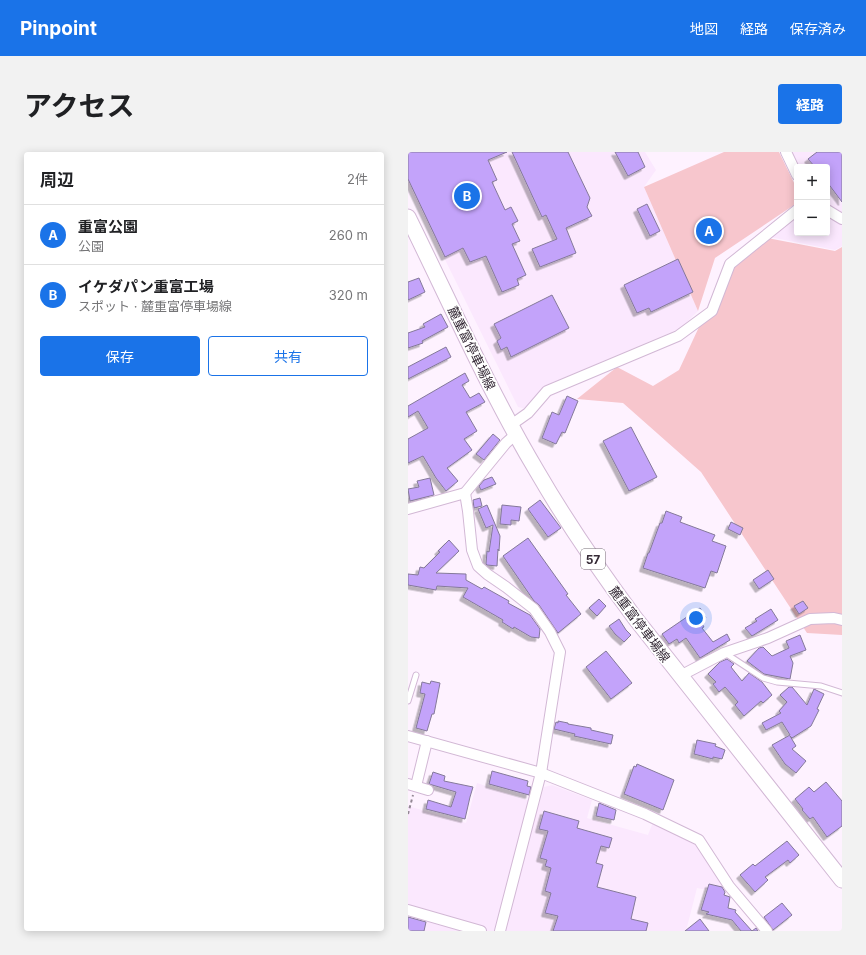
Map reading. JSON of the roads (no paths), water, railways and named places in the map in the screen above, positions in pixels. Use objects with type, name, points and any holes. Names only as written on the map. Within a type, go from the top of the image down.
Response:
[{"type":"main road","name":"麓重富停車場線","points":[[408,216],[513,429],[566,519],[607,581],[680,676],[842,880]]},
{"type":"street","points":[[786,152],[794,168]]},
{"type":"street","points":[[408,509],[465,493],[506,443],[513,429],[547,391],[678,336],[712,311],[730,264],[794,212]]},
{"type":"street","points":[[830,212],[842,219]]},
{"type":"street","points":[[465,493],[472,550],[478,566],[534,609],[550,632],[560,652],[542,774],[500,931]]},
{"type":"street","points":[[680,676],[724,653],[768,638],[810,619],[834,618],[842,620]]},
{"type":"street","points":[[408,736],[542,774],[645,814],[699,840],[729,886],[767,931]]},
{"type":"street","points":[[427,741],[412,785],[428,790]]},
{"type":"street","points":[[408,910],[481,931]]},
{"type":"lane","points":[[724,653],[764,678],[777,682],[821,686],[842,693]]},
{"type":"lane","points":[[408,701],[416,675]]},
{"type":"place","name":"イケダパン重富工場","points":[[467,196]]},
{"type":"place","name":"重富公園","points":[[709,231]]}]
